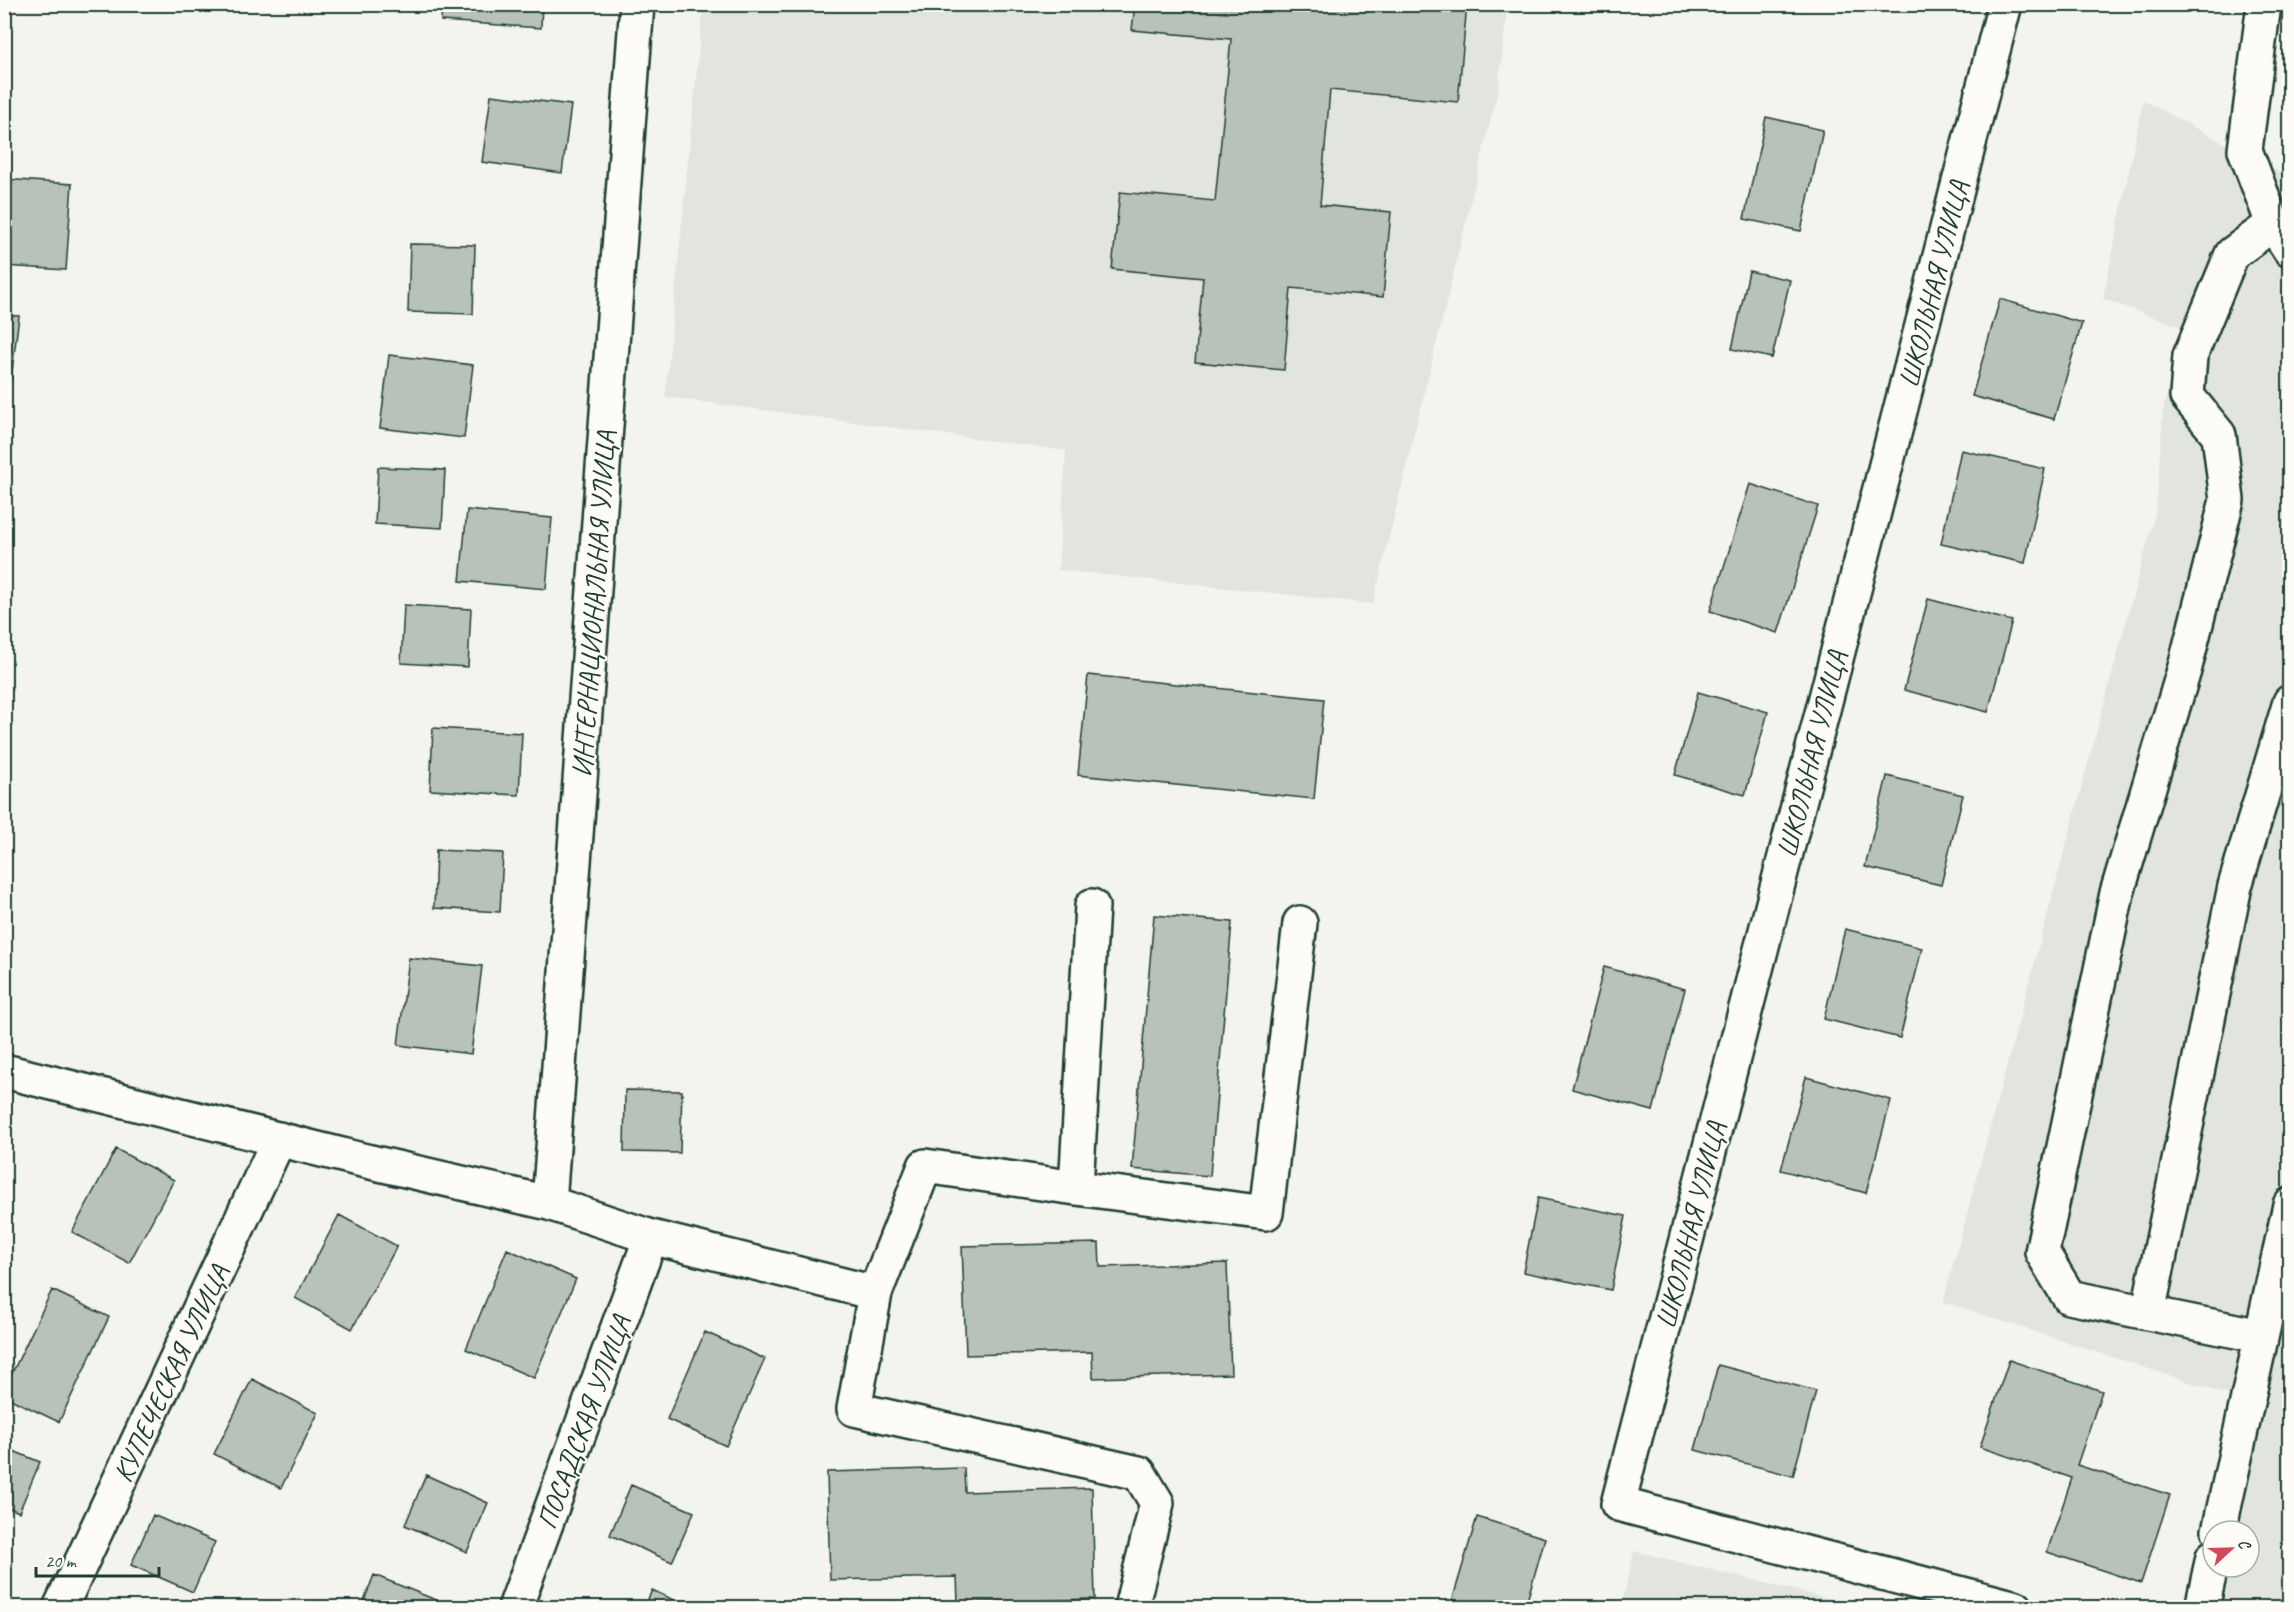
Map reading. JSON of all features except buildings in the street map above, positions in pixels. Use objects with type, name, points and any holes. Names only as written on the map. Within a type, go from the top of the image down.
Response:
[{"type":"street","name":"ИНТЕРНАЦИОНАЛЬНАЯ УЛИЦА","points":[[549,1203],[637,4]]},
{"type":"street","name":"ШКОЛЬНАЯ УЛИЦА","points":[[2005,4],[1618,1504],[2016,1608]]},
{"type":"street","points":[[2261,1336],[2070,1297],[2043,1252],[2117,893],[2185,667],[2227,500],[2219,435],[2187,396],[2190,356],[2232,254],[2281,237],[2245,150],[2264,4]]},
{"type":"street","points":[[2148,1313],[2235,886],[2289,702]]},
{"type":"street","points":[[1076,1188],[1092,906]]},
{"type":"street","points":[[1131,1608],[1157,1503],[1139,1473],[854,1409],[874,1293],[925,1166],[1266,1213],[1300,923]]},
{"type":"street","points":[[4,1071],[549,1203],[651,1237],[874,1293]]},
{"type":"street","name":"КУПЕЧЕСКАЯ УЛИЦА","points":[[60,1608],[279,1139]]},
{"type":"street","points":[[2221,1519],[2289,1205]]},
{"type":"street","name":"ПОСАДСКАЯ УЛИЦА","points":[[515,1608],[651,1237]]},
{"type":"street","points":[[2202,1608],[2208,1579]]},
{"type":"shaded area","points":[[703,5],[1508,5],[1498,90],[1373,604],[1058,570],[1066,451],[665,397]]},
{"type":"shaded area","points":[[2143,100],[2277,171],[2289,183],[2289,1607],[2219,1607],[2225,1579],[2261,1579],[2261,1519],[2240,1519],[2266,1407],[1943,1302],[2156,510],[2163,411],[2181,327],[2103,299]]},
{"type":"shaded area","points":[[1634,1551],[1864,1607],[1621,1607]]}]
